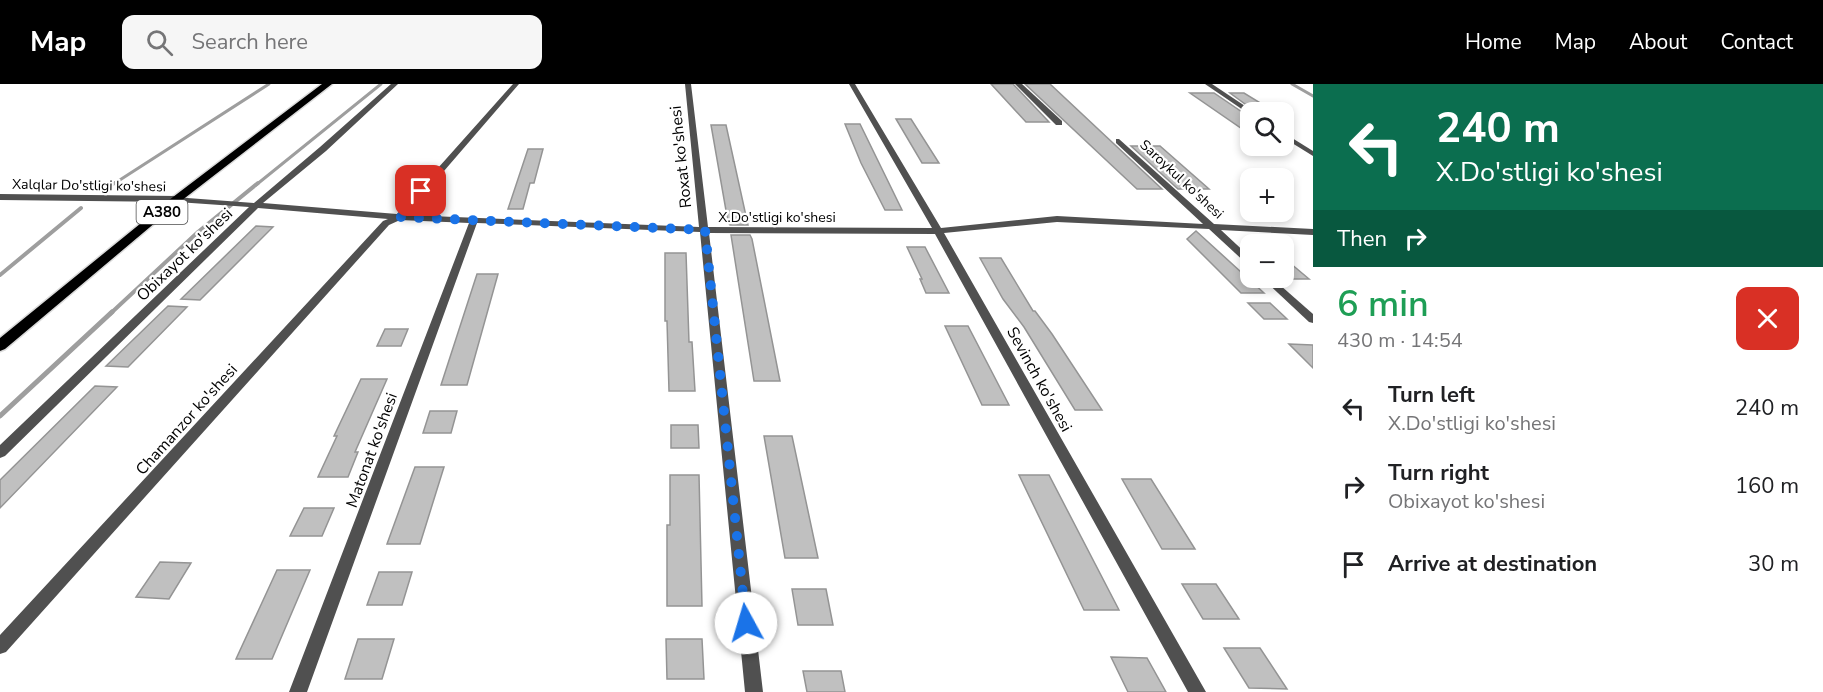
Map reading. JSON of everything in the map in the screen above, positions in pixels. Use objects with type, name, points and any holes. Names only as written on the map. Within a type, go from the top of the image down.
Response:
[{"type":"highway","name":"A380","points":[[0,346],[177,199],[328,84]]},
{"type":"street","name":"Obixayot ko'shesi","points":[[0,453],[255,206],[323,150],[395,84]]},
{"type":"street","points":[[399,217],[516,84]]},
{"type":"street","name":"Roxat ko'shesi","points":[[688,84],[754,692]]},
{"type":"street","name":"Sevinch ko'shesi","points":[[852,84],[938,231],[1197,692]]},
{"type":"street","points":[[1018,84],[1059,123]]},
{"type":"street","points":[[1208,84],[1240,106]]},
{"type":"street","name":"Saroykul ko'shesi","points":[[1119,141],[1240,253]]},
{"type":"street","points":[[1294,142],[1313,154]]},
{"type":"street","name":"Xalqlar Do'stligi ko'shesi","points":[[0,197],[209,201]]},
{"type":"street","name":"X.Do'stligi ko'shesi","points":[[209,201],[399,217],[705,230],[938,231],[1057,219],[1313,232]]},
{"type":"street","name":"Chamanzor ko'shesi","points":[[0,647],[386,223],[399,217]]},
{"type":"street","name":"Matonat ko'shesi","points":[[298,692],[474,220]]},
{"type":"street","points":[[1278,288],[1313,320]]},
{"type":"building","points":[[991,84],[1013,84],[1049,122],[1026,122]]},
{"type":"building","points":[[1025,84],[1050,84],[1162,189],[1137,189]]},
{"type":"building","points":[[1190,93],[1214,93],[1240,111],[1240,127]]},
{"type":"building","points":[[1230,93],[1244,93],[1259,102],[1242,102]]},
{"type":"building","points":[[896,119],[911,119],[939,163],[922,163]]},
{"type":"building","points":[[845,124],[860,124],[902,210],[885,210],[861,163]]},
{"type":"building","points":[[711,125],[726,125],[748,225],[730,225],[728,222]]},
{"type":"building","points":[[1131,146],[1160,146],[1209,189],[1178,189]]},
{"type":"building","points":[[528,149],[543,149],[534,183],[530,183],[523,209],[508,209]]},
{"type":"building","points":[[256,226],[273,227],[200,300],[181,299]]},
{"type":"building","points":[[1196,231],[1240,271],[1240,288],[1259,288],[1264,293],[1241,293],[1187,239]]},
{"type":"building","points":[[731,235],[750,235],[752,239],[780,381],[754,381]]},
{"type":"building","points":[[907,247],[925,247],[949,293],[926,293]]},
{"type":"building","points":[[665,253],[686,253],[689,342],[692,342],[695,391],[669,391],[667,321],[665,321]]},
{"type":"building","points":[[980,258],[1001,258],[1033,311],[1052,334],[1102,410],[1075,410],[1024,327],[1003,299]]},
{"type":"building","points":[[1294,266],[1309,279],[1294,279]]},
{"type":"building","points":[[477,274],[498,274],[467,385],[441,385]]},
{"type":"building","points":[[1248,303],[1270,303],[1287,319],[1264,319]]},
{"type":"building","points":[[168,306],[187,307],[128,367],[106,366]]},
{"type":"building","points":[[945,326],[968,326],[1009,405],[982,405]]},
{"type":"building","points":[[385,329],[408,329],[401,346],[377,346]]},
{"type":"building","points":[[1289,344],[1313,345],[1313,368]]},
{"type":"building","points":[[361,379],[387,379],[355,452],[358,452],[348,477],[318,477],[337,436],[334,436]]},
{"type":"building","points":[[95,386],[117,387],[0,508],[0,480]]},
{"type":"building","points":[[430,411],[457,411],[451,433],[423,433]]},
{"type":"building","points":[[671,425],[698,425],[699,448],[671,448]]},
{"type":"building","points":[[764,436],[792,436],[818,558],[785,558]]},
{"type":"building","points":[[415,467],[444,467],[420,544],[387,544]]},
{"type":"building","points":[[670,475],[699,475],[702,606],[667,606],[667,525],[670,525]]},
{"type":"building","points":[[1019,475],[1049,475],[1119,610],[1084,610]]},
{"type":"building","points":[[1122,479],[1151,479],[1195,549],[1162,549]]},
{"type":"building","points":[[304,508],[334,508],[322,536],[290,536]]},
{"type":"building","points":[[160,562],[191,563],[169,599],[136,597]]},
{"type":"building","points":[[277,570],[310,570],[272,659],[236,659]]},
{"type":"building","points":[[379,572],[412,572],[402,605],[367,605]]},
{"type":"building","points":[[1182,584],[1216,584],[1239,619],[1203,619]]},
{"type":"building","points":[[792,589],[826,589],[833,625],[798,625]]},
{"type":"building","points":[[358,639],[394,639],[382,679],[345,679]]},
{"type":"building","points":[[666,639],[702,639],[704,679],[667,679]]},
{"type":"building","points":[[1224,648],[1260,648],[1287,689],[1249,688]]},
{"type":"building","points":[[1111,657],[1147,658],[1166,692],[1128,692]]},
{"type":"building","points":[[803,671],[841,671],[845,692],[807,692]]},
{"type":"waterway","points":[[112,185],[269,84]]},
{"type":"waterway","points":[[256,185],[381,84]]},
{"type":"waterway","points":[[1292,84],[1313,96]]},
{"type":"waterway","points":[[110,186],[114,183]]},
{"type":"waterway","points":[[110,314],[198,232],[258,183]]},
{"type":"waterway","points":[[0,275],[81,208]]},
{"type":"waterway","points":[[0,416],[112,312]]},
{"type":"route","points":[[421,191],[399,217],[705,230],[746,623]]}]
